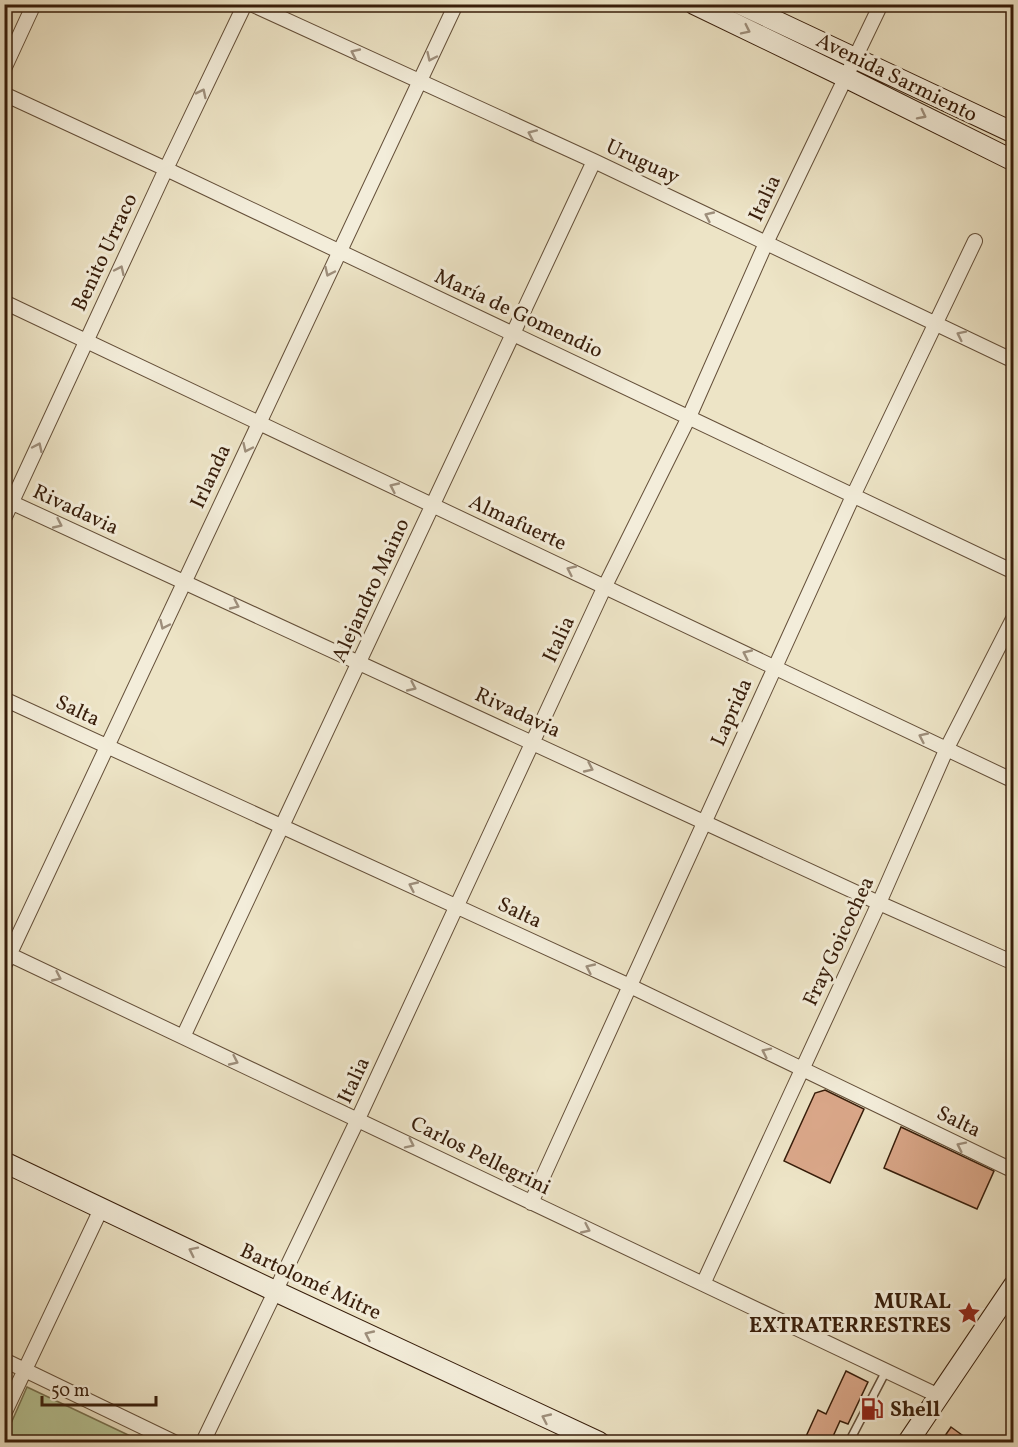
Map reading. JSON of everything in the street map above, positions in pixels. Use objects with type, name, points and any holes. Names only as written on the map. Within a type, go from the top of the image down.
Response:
[{"type":"main road","name":"Avenida Sarmiento","points":[[693,4],[1014,161]]},
{"type":"main road","name":"Avenida Sarmiento","points":[[740,4],[1014,133]]},
{"type":"main road","name":"Bartolomé Mitre","points":[[4,1162],[598,1443]]},
{"type":"main road","points":[[908,1443],[1014,1285]]},
{"type":"street","points":[[4,69],[34,4]]},
{"type":"street","name":"Benito Urraco","points":[[4,519],[8,501],[87,341],[245,4]]},
{"type":"street","name":"Uruguay","points":[[251,4],[419,83],[594,161],[1014,361]]},
{"type":"street","name":"Irlanda","points":[[6,958],[456,4]]},
{"type":"street","name":"Italia","points":[[202,1443],[277,1292],[605,586],[689,417],[766,243],[880,4]]},
{"type":"street","name":"María de Gomendio","points":[[4,94],[1014,572]]},
{"type":"street","name":"Alejandro Maino","points":[[183,1037],[594,161]]},
{"type":"street","name":"Laprida","points":[[531,1203],[853,496],[975,241]]},
{"type":"street","name":"Almafuerte","points":[[4,302],[1014,781]]},
{"type":"street","name":"Rivadavia","points":[[8,501],[879,903],[1014,963]]},
{"type":"street","name":"Fray Goicochea","points":[[703,1284],[879,903],[947,748],[1014,617]]},
{"type":"street","name":"Salta","points":[[4,699],[630,986],[1014,1171]]},
{"type":"street","name":"Carlos Pellegrini","points":[[6,958],[358,1119],[939,1396]]},
{"type":"street","points":[[4,1414],[102,1207]]},
{"type":"street","points":[[4,1360],[174,1443]]},
{"type":"lane","points":[[849,1443],[886,1371]]},
{"type":"green space","points":[[27,1387],[143,1442],[5,1442],[5,1437]]},
{"type":"building","points":[[825,1090],[864,1109],[830,1183],[784,1161],[815,1093]]},
{"type":"building","points":[[901,1127],[994,1171],[977,1209],[884,1168]]},
{"type":"building","points":[[846,1371],[868,1382],[848,1424],[840,1421],[830,1443],[803,1443],[818,1410],[826,1414]]},
{"type":"building","points":[[951,1427],[973,1443],[940,1443]]},
{"type":"place","name":"MURAL EXTRATERRESTRES","points":[[969,1313]]},
{"type":"place","name":"Shell","points":[[872,1409]]}]
